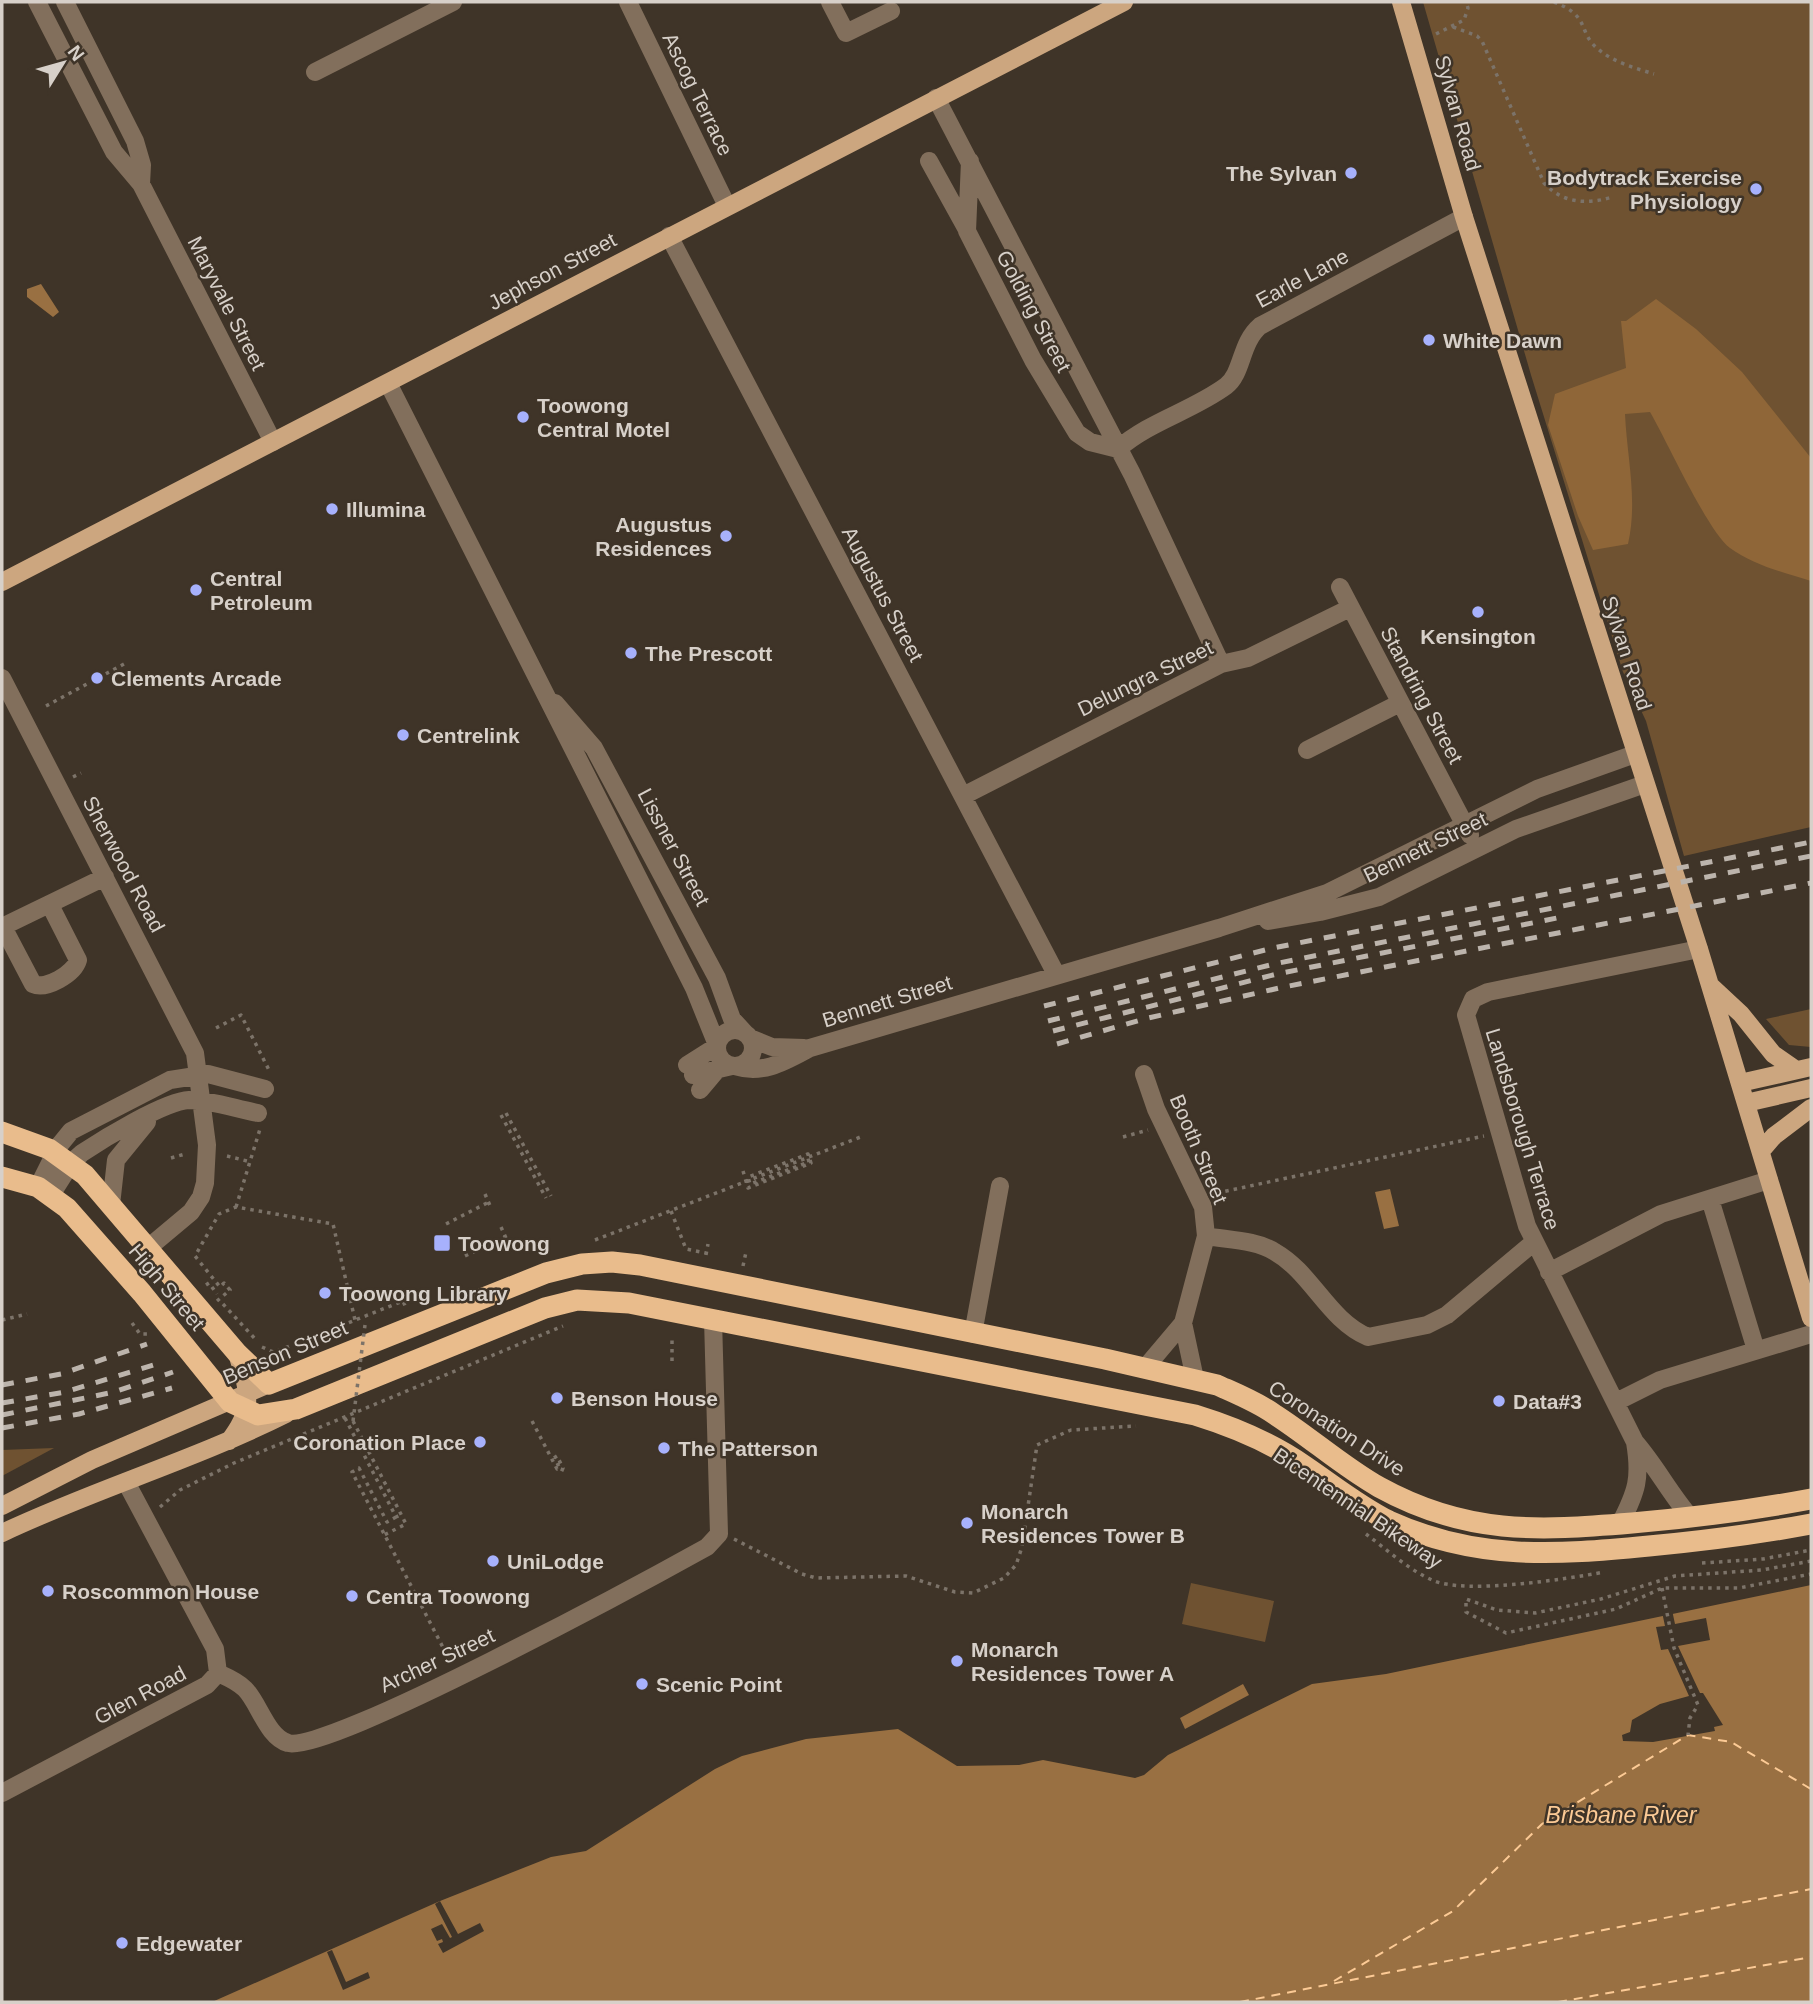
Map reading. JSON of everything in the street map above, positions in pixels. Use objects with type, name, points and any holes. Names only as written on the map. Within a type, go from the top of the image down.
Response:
[{"type":"highway","name":"High Street","points":[[2,1132],[63,1157],[111,1205],[237,1353],[269,1384]]},
{"type":"highway","points":[[2,1177],[44,1191]]},
{"type":"highway","name":"High Street","points":[[44,1191],[242,1402]]},
{"type":"highway","name":"Benson Street","points":[[269,1384],[546,1273],[582,1264],[612,1262],[718,1280]]},
{"type":"highway","name":"Coronation Drive","points":[[718,1280],[1217,1385],[1272,1412],[1378,1487],[1443,1514],[1474,1523],[1528,1530],[1620,1524],[1691,1518],[1811,1499]]},
{"type":"highway","points":[[242,1402],[258,1415],[296,1409],[558,1304],[600,1300],[713,1318],[1195,1415],[1246,1433],[1278,1449],[1350,1499],[1388,1520],[1428,1537],[1462,1546],[1532,1555],[1596,1553],[1723,1539],[1811,1524]]},
{"type":"main road","name":"Jephson Street","points":[[2,582],[1124,2]]},
{"type":"main road","name":"Sylvan Road","points":[[1401,2],[1464,217],[1699,950],[1811,1318]]},
{"type":"main road","points":[[1710,985],[1741,1014],[1773,1054],[1804,1069]]},
{"type":"main road","points":[[1740,1083],[1804,1069]]},
{"type":"main road","points":[[1746,1103],[1811,1088]]},
{"type":"main road","points":[[1761,1151],[1774,1136],[1811,1108]]},
{"type":"main road","points":[[227,1444],[242,1402],[237,1353]]},
{"type":"main road","name":"Benson Street","points":[[2,1506],[84,1464],[242,1402],[269,1384]]},
{"type":"main road","points":[[2,1533],[227,1444],[296,1409]]},
{"type":"street","name":"Maryvale Street","points":[[37,2],[114,152],[141,184],[273,442]]},
{"type":"street","name":"Maryvale Street","points":[[65,2],[135,141],[142,165],[141,184]]},
{"type":"street","points":[[315,72],[453,2]]},
{"type":"street","name":"Ascog Terrace","points":[[628,2],[727,206]]},
{"type":"street","points":[[830,2],[846,33],[891,11]]},
{"type":"street","name":"Golding Street","points":[[936,98],[1118,449],[1221,664]]},
{"type":"street","points":[[929,161],[967,231]]},
{"type":"street","name":"Golding Street","points":[[970,161],[967,231],[1016,328],[1067,419],[1085,440],[1118,449]]},
{"type":"street","name":"Earle Lane","points":[[1118,449],[1141,430],[1228,384],[1248,337],[1260,326],[1464,217]]},
{"type":"street","name":"Augustus Street","points":[[669,236],[1056,974]]},
{"type":"street","name":"Lissner Street","points":[[388,383],[694,988],[714,1048]]},
{"type":"street","name":"Standring Street","points":[[1340,587],[1478,848]]},
{"type":"street","name":"Delungra Street","points":[[963,796],[1221,664],[1248,657],[1350,608]]},
{"type":"street","name":"Sherwood Road","points":[[2,678],[189,1039],[198,1074],[207,1161],[201,1197],[180,1224],[148,1248]]},
{"type":"street","name":"Lissner Street","points":[[545,693],[585,734],[594,748],[717,978],[732,1019],[745,1034]]},
{"type":"street","points":[[1307,750],[1400,703]]},
{"type":"street","name":"Bennett Street","points":[[714,1048],[690,1070],[765,1069],[810,1048],[1219,928],[1339,888],[1560,779],[1635,754]]},
{"type":"street","name":"Bennett Street","points":[[1219,928],[1320,912],[1379,897],[1537,820],[1645,784]]},
{"type":"street","points":[[50,905],[78,960],[73,970],[45,985],[33,984],[2,927],[105,877]]},
{"type":"street","name":"Landsborough Terrace","points":[[1691,1518],[1676,1502],[1656,1465],[1636,1442],[1520,1211],[1466,1015],[1473,999],[1488,992],[1699,950]]},
{"type":"street","name":"Lissner Street","points":[[694,988],[712,1009],[745,1034]]},
{"type":"street","points":[[723,1034],[745,1034],[753,1049],[751,1058],[727,1068],[714,1048],[723,1034]]},
{"type":"street","name":"Bennett Street","points":[[745,1034],[772,1047],[810,1048]]},
{"type":"street","points":[[44,1191],[63,1157],[65,1137],[78,1126],[170,1080],[198,1074],[224,1077],[265,1089]]},
{"type":"street","name":"Booth Street","points":[[1144,1074],[1156,1109],[1203,1207],[1206,1236],[1183,1323],[1145,1368]]},
{"type":"street","points":[[63,1157],[90,1147],[183,1101],[201,1101],[258,1113]]},
{"type":"street","points":[[111,1205],[113,1170],[119,1154],[157,1112]]},
{"type":"street","points":[[1549,1272],[1661,1214],[1769,1180]]},
{"type":"street","points":[[973,1334],[1000,1186]]},
{"type":"street","points":[[1710,1199],[1756,1350]]},
{"type":"street","points":[[1206,1236],[1258,1245],[1276,1252],[1344,1322],[1368,1337],[1427,1325],[1447,1315],[1534,1241]]},
{"type":"street","points":[[713,1318],[719,1534]]},
{"type":"street","name":"Booth Street","points":[[1183,1323],[1195,1379]]},
{"type":"street","points":[[1616,1402],[1660,1380],[1811,1334]]},
{"type":"street","name":"Landsborough Terrace","points":[[1620,1524],[1636,1491],[1640,1471],[1636,1442]]},
{"type":"street","name":"Glen Road","points":[[2,1793],[207,1685],[218,1673],[215,1649],[126,1482]]},
{"type":"street","name":"Archer Street","points":[[218,1673],[244,1688],[280,1739],[299,1744],[312,1741],[458,1677],[697,1552],[714,1541],[719,1534]]},
{"type":"path","points":[[1436,34],[1453,27],[1467,15],[1465,2]]},
{"type":"path","points":[[1554,2],[1581,18],[1596,48],[1626,65],[1654,74]]},
{"type":"path","points":[[1453,27],[1478,36],[1482,41],[1544,183],[1553,193],[1564,198],[1593,203],[1612,197]]},
{"type":"path","points":[[46,706],[124,664]]},
{"type":"path","points":[[71,778],[81,773]]},
{"type":"path","points":[[216,1028],[241,1015]]},
{"type":"path","points":[[504,1114],[548,1197]]},
{"type":"path","points":[[1214,1193],[1499,1132]]},
{"type":"path","points":[[748,1181],[749,1185],[808,1163],[806,1158],[863,1136]]},
{"type":"path","points":[[171,1158],[185,1154]]},
{"type":"path","points":[[595,1240],[671,1211],[748,1181],[747,1178],[759,1174],[771,1169],[807,1156],[809,1162],[750,1184],[747,1177],[808,1154],[811,1163],[748,1188],[743,1171]]},
{"type":"path","points":[[227,1156],[251,1162]]},
{"type":"path","points":[[236,1207],[242,1188]]},
{"type":"path","points":[[485,1194],[491,1208]]},
{"type":"path","points":[[446,1224],[489,1202]]},
{"type":"path","points":[[217,1301],[230,1290],[224,1283],[220,1287],[195,1256],[219,1214],[236,1207],[333,1224],[355,1320]]},
{"type":"path","points":[[671,1211],[686,1249],[706,1253]]},
{"type":"path","points":[[500,1227],[510,1247]]},
{"type":"path","points":[[465,1256],[505,1237]]},
{"type":"path","points":[[705,1260],[708,1244]]},
{"type":"path","points":[[743,1268],[746,1252]]},
{"type":"path","points":[[209,1283],[218,1294]]},
{"type":"path","points":[[225,1303],[262,1347],[273,1352],[403,1301],[407,1308],[396,1312]]},
{"type":"path","points":[[2,1320],[27,1314]]},
{"type":"path","points":[[375,1321],[365,1325],[353,1421],[407,1524],[384,1535]]},
{"type":"path","points":[[132,1323],[140,1334],[149,1334]]},
{"type":"path","points":[[141,1509],[164,1506],[175,1493],[234,1463],[566,1325]]},
{"type":"path","points":[[664,1329],[676,1332]]},
{"type":"path","points":[[672,1336],[672,1361]]},
{"type":"path","points":[[345,1418],[396,1517]]},
{"type":"path","points":[[532,1421],[556,1469],[560,1468],[554,1458],[557,1456],[563,1468],[560,1475]]},
{"type":"path","points":[[719,1534],[802,1574],[817,1578],[906,1576],[955,1592],[973,1593],[1004,1578],[1016,1564],[1022,1547],[1037,1445],[1072,1430],[1143,1425]]},
{"type":"path","points":[[402,1514],[387,1522],[359,1468],[352,1472],[453,1666]]},
{"type":"path","name":"Bicentennial Bikeway","points":[[1363,1532],[1435,1582],[1498,1584]]},
{"type":"path","points":[[1811,1561],[1728,1573],[1675,1576],[1601,1599],[1535,1613],[1497,1610],[1466,1599],[1466,1612],[1506,1633],[1616,1609],[1662,1588],[1739,1588],[1811,1574]]},
{"type":"path","points":[[1662,1588],[1674,1648],[1698,1706],[1690,1718],[1688,1735]]},
{"type":"shaded area","points":[[1423,2],[1811,2],[1811,827],[1684,856],[1646,721],[1623,672],[1531,375]]},
{"type":"shaded area","points":[[1656,299],[1696,329],[1742,372],[1811,458],[1811,581],[1749,559],[1721,539],[1700,506],[1650,412],[1625,414],[1632,495],[1628,544],[1593,550],[1578,516],[1548,425],[1555,394],[1626,368],[1621,321],[1626,321]]},
{"type":"shaded area","points":[[1811,1009],[1811,1047],[1789,1045],[1766,1019]]},
{"type":"shaded area","points":[[54,1448],[2,1476],[2,1450]]},
{"type":"shaded area","points":[[1191,1583],[1274,1601],[1265,1642],[1182,1624]]},
{"type":"water","points":[[41,284],[59,312],[53,317],[27,297],[27,289]]},
{"type":"water","points":[[1390,1189],[1399,1226],[1384,1229],[1375,1192]]},
{"type":"water","name":"Brisbane River","points":[[1811,1585],[1811,2002],[212,2002],[440,1901],[551,1857],[586,1851],[715,1769],[742,1756],[806,1739],[898,1729],[957,1766],[1019,1765],[1043,1760],[1135,1778],[1144,1775],[1168,1755],[1312,1684],[1386,1674]]},
{"type":"water","points":[[1243,1684],[1249,1695],[1185,1729],[1180,1718]]},
{"type":"pier","points":[[1672,1610],[1675,1624],[1706,1618],[1710,1640],[1678,1646],[1700,1693],[1703,1693],[1723,1725],[1714,1727],[1715,1731],[1653,1742],[1623,1741],[1622,1735],[1630,1732],[1632,1720],[1660,1704],[1689,1696],[1668,1649],[1661,1650],[1656,1627],[1665,1626],[1662,1612]]},
{"type":"pier","points":[[440,1901],[458,1934],[480,1923],[484,1931],[443,1953],[438,1944],[443,1942],[442,1939],[437,1941],[431,1929],[442,1924],[450,1938],[452,1937],[435,1904]]},
{"type":"pier","points":[[332,1950],[346,1982],[368,1972],[370,1978],[343,1990],[327,1952]]},
{"type":"ferry route","points":[[1334,1981],[1453,1911],[1542,1824],[1688,1735],[1731,1742],[1811,1789]]},
{"type":"ferry route","points":[[1240,2002],[1811,1889]]},
{"type":"ferry route","points":[[1558,2002],[1811,1957]]},
{"type":"railway","points":[[1044,1006],[1273,948],[1811,842]]},
{"type":"railway","points":[[1048,1021],[1274,964],[1811,856]]},
{"type":"railway","points":[[1057,1044],[1144,1019],[1279,988],[1811,883]]},
{"type":"railway","points":[[1053,1031],[1277,974],[1562,917]]},
{"type":"railway","points":[[2,1385],[61,1374],[147,1344]]},
{"type":"railway","points":[[2,1403],[65,1392],[163,1362]]},
{"type":"railway","points":[[2,1415],[114,1392],[173,1372]]},
{"type":"railway","points":[[2,1428],[79,1414],[172,1388]]},
{"type":"place","name":"The Sylvan","points":[[1351,173]]},
{"type":"place","name":"Bodytrack Exercise Physiology","points":[[1756,189]]},
{"type":"place","name":"White Dawn","points":[[1429,340]]},
{"type":"place","name":"Toowong Central Motel","points":[[523,417]]},
{"type":"place","name":"Illumina","points":[[332,509]]},
{"type":"place","name":"Augustus Residences","points":[[726,536]]},
{"type":"place","name":"Central Petroleum","points":[[196,590]]},
{"type":"place","name":"Kensington","points":[[1478,612]]},
{"type":"place","name":"The Prescott","points":[[631,653]]},
{"type":"place","name":"Clements Arcade","points":[[97,678]]},
{"type":"place","name":"Centrelink","points":[[403,735]]},
{"type":"place","name":"Toowong","points":[[442,1243]]},
{"type":"place","name":"Toowong Library","points":[[325,1293]]},
{"type":"place","name":"Benson House","points":[[557,1398]]},
{"type":"place","name":"Data#3","points":[[1499,1401]]},
{"type":"place","name":"Coronation Place","points":[[480,1442]]},
{"type":"place","name":"The Patterson","points":[[664,1448]]},
{"type":"place","name":"Monarch Residences Tower B","points":[[967,1523]]},
{"type":"place","name":"UniLodge","points":[[493,1561]]},
{"type":"place","name":"Roscommon House","points":[[48,1591]]},
{"type":"place","name":"Centra Toowong","points":[[352,1596]]},
{"type":"place","name":"Monarch Residences Tower A","points":[[957,1661]]},
{"type":"place","name":"Scenic Point","points":[[642,1684]]},
{"type":"place","name":"Edgewater","points":[[122,1943]]}]
